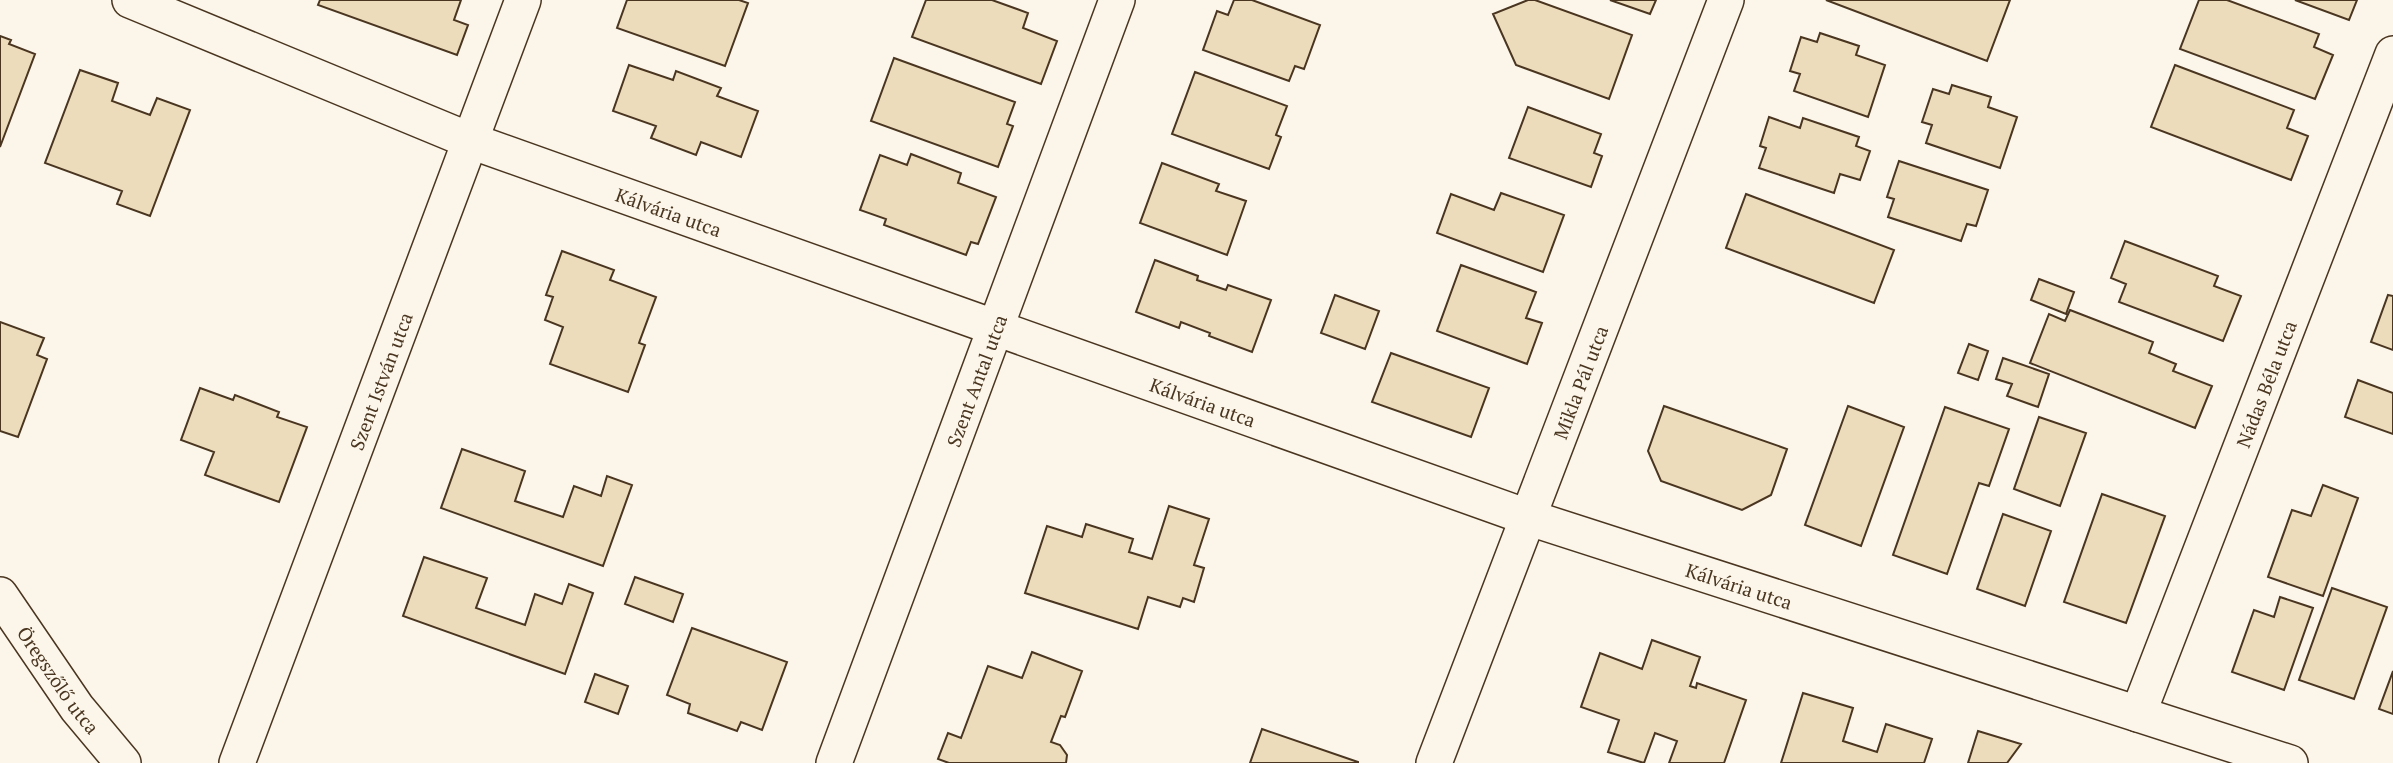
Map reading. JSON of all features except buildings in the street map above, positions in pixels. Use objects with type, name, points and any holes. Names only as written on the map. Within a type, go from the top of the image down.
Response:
[{"type":"street","name":"Kálvária utca","points":[[130,0],[471,141],[1527,517],[2290,763]]},
{"type":"street","name":"Szent István utca","points":[[237,763],[523,0]]},
{"type":"street","name":"Szent Antal utca","points":[[834,763],[1117,0]]},
{"type":"street","name":"Mikla Pál utca","points":[[1434,763],[1726,0]]},
{"type":"street","name":"Nádas Béla utca","points":[[2138,714],[2393,54]]},
{"type":"street","name":"Öregszőlő utca","points":[[0,595],[78,708],[123,763]]}]
